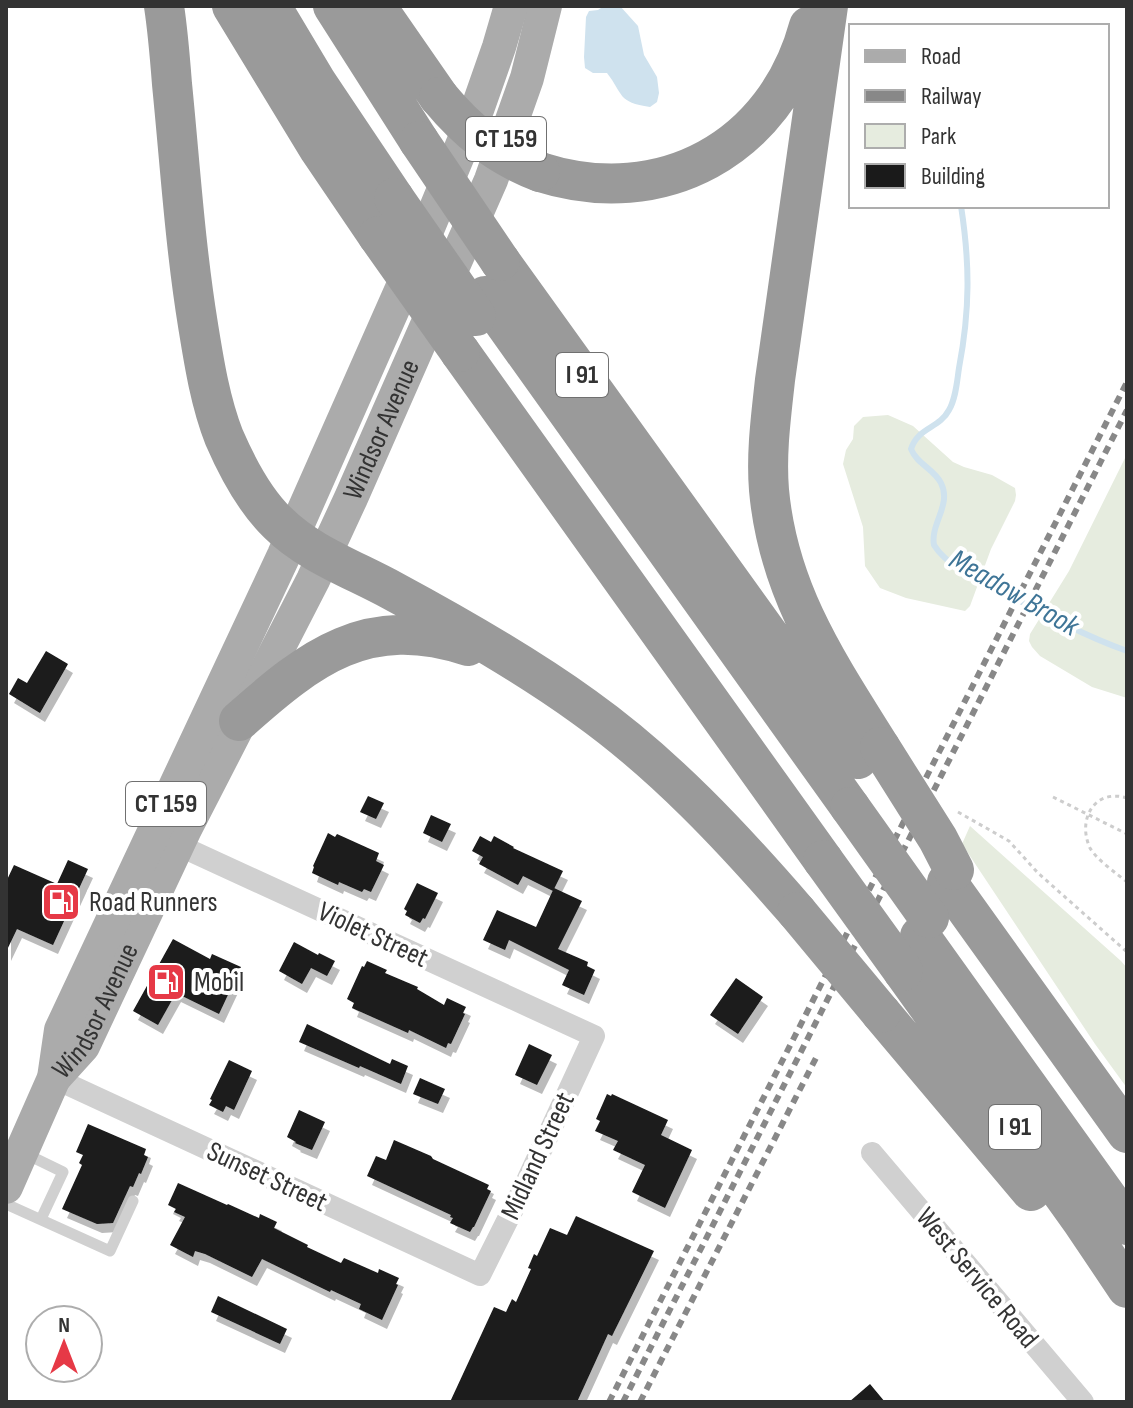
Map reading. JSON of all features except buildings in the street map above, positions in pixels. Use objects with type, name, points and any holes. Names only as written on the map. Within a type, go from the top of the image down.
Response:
[{"type":"highway","points":[[164,6],[190,267],[203,354],[223,433],[242,472],[266,510],[308,545],[528,669],[599,718],[645,755],[721,828],[797,912],[1055,1218],[1126,1286]]},
{"type":"highway","name":"I 91","points":[[232,6],[319,149],[460,352],[838,831],[917,942],[1065,1197],[1126,1286]]},
{"type":"highway","points":[[271,6],[317,83],[398,189],[480,306],[838,831],[1127,1225]]},
{"type":"highway","points":[[293,6],[398,189]]},
{"type":"highway","name":"I 91","points":[[333,6],[500,261],[873,760],[950,876],[979,927],[1127,1133]]},
{"type":"highway","points":[[376,6],[439,97],[467,129],[485,143],[517,163],[540,172],[588,183],[632,183],[696,166],[737,141],[755,124],[779,96],[801,52],[812,6]]},
{"type":"highway","points":[[828,6],[775,380],[769,441],[769,489],[777,538],[798,606],[873,760]]},
{"type":"highway","points":[[225,715],[264,699],[315,660],[346,645],[376,638],[410,635],[438,638],[528,669]]},
{"type":"highway","points":[[917,942],[1127,1192]]},
{"type":"main road","name":"Windsor Avenue","points":[[308,545],[496,57],[511,6]]},
{"type":"main road","name":"Windsor Avenue","points":[[54,1078],[61,1030],[139,894],[308,545],[491,180],[527,78],[545,6]]},
{"type":"main road","name":"CT 159","points":[[6,1187],[54,1078]]},
{"type":"street","name":"Violet Street","points":[[165,839],[594,1036]]},
{"type":"street","name":"Midland Street","points":[[480,1275],[594,1036]]},
{"type":"street","name":"Sunset Street","points":[[54,1078],[480,1275]]},
{"type":"street","name":"West Service Road","points":[[872,1153],[1083,1402]]},
{"type":"lane","points":[[22,1152],[63,1172],[41,1219]]},
{"type":"lane","points":[[6,1204],[110,1251],[133,1201]]},
{"type":"path","points":[[1127,798],[1119,795],[1099,799],[1087,814],[1085,832],[1091,851],[1127,882]]},
{"type":"path","points":[[1053,797],[1127,834]]},
{"type":"path","points":[[951,808],[1009,841],[1038,873],[1127,952]]},
{"type":"green space","points":[[888,415],[913,426],[953,462],[992,475],[1015,488],[1015,501],[991,549],[970,606],[965,611],[906,598],[880,588],[865,566],[863,527],[843,464],[846,450],[853,439],[854,426],[863,417]]},
{"type":"green space","points":[[1127,454],[1127,698],[1092,687],[1040,656],[1029,641],[1030,634],[1069,571]]},
{"type":"green space","points":[[970,826],[1127,968],[1127,1088],[962,844]]},
{"type":"water","points":[[604,6],[620,6],[638,26],[644,55],[657,77],[657,102],[650,107],[626,100],[607,73],[593,73],[585,68],[586,17],[589,11]]},
{"type":"waterway","name":"Meadow Brook","points":[[961,208],[968,287],[956,389],[945,416],[918,436],[911,449],[917,459],[938,478],[944,491],[934,545],[957,567],[978,579],[1066,625],[1127,651]]},
{"type":"railway","points":[[609,1402],[1127,382]]},
{"type":"railway","points":[[623,1402],[1127,410]]},
{"type":"railway","points":[[640,1402],[817,1056]]},
{"type":"place","name":"Road Runners","points":[[61,902]]},
{"type":"place","name":"Mobil","points":[[166,982]]}]
